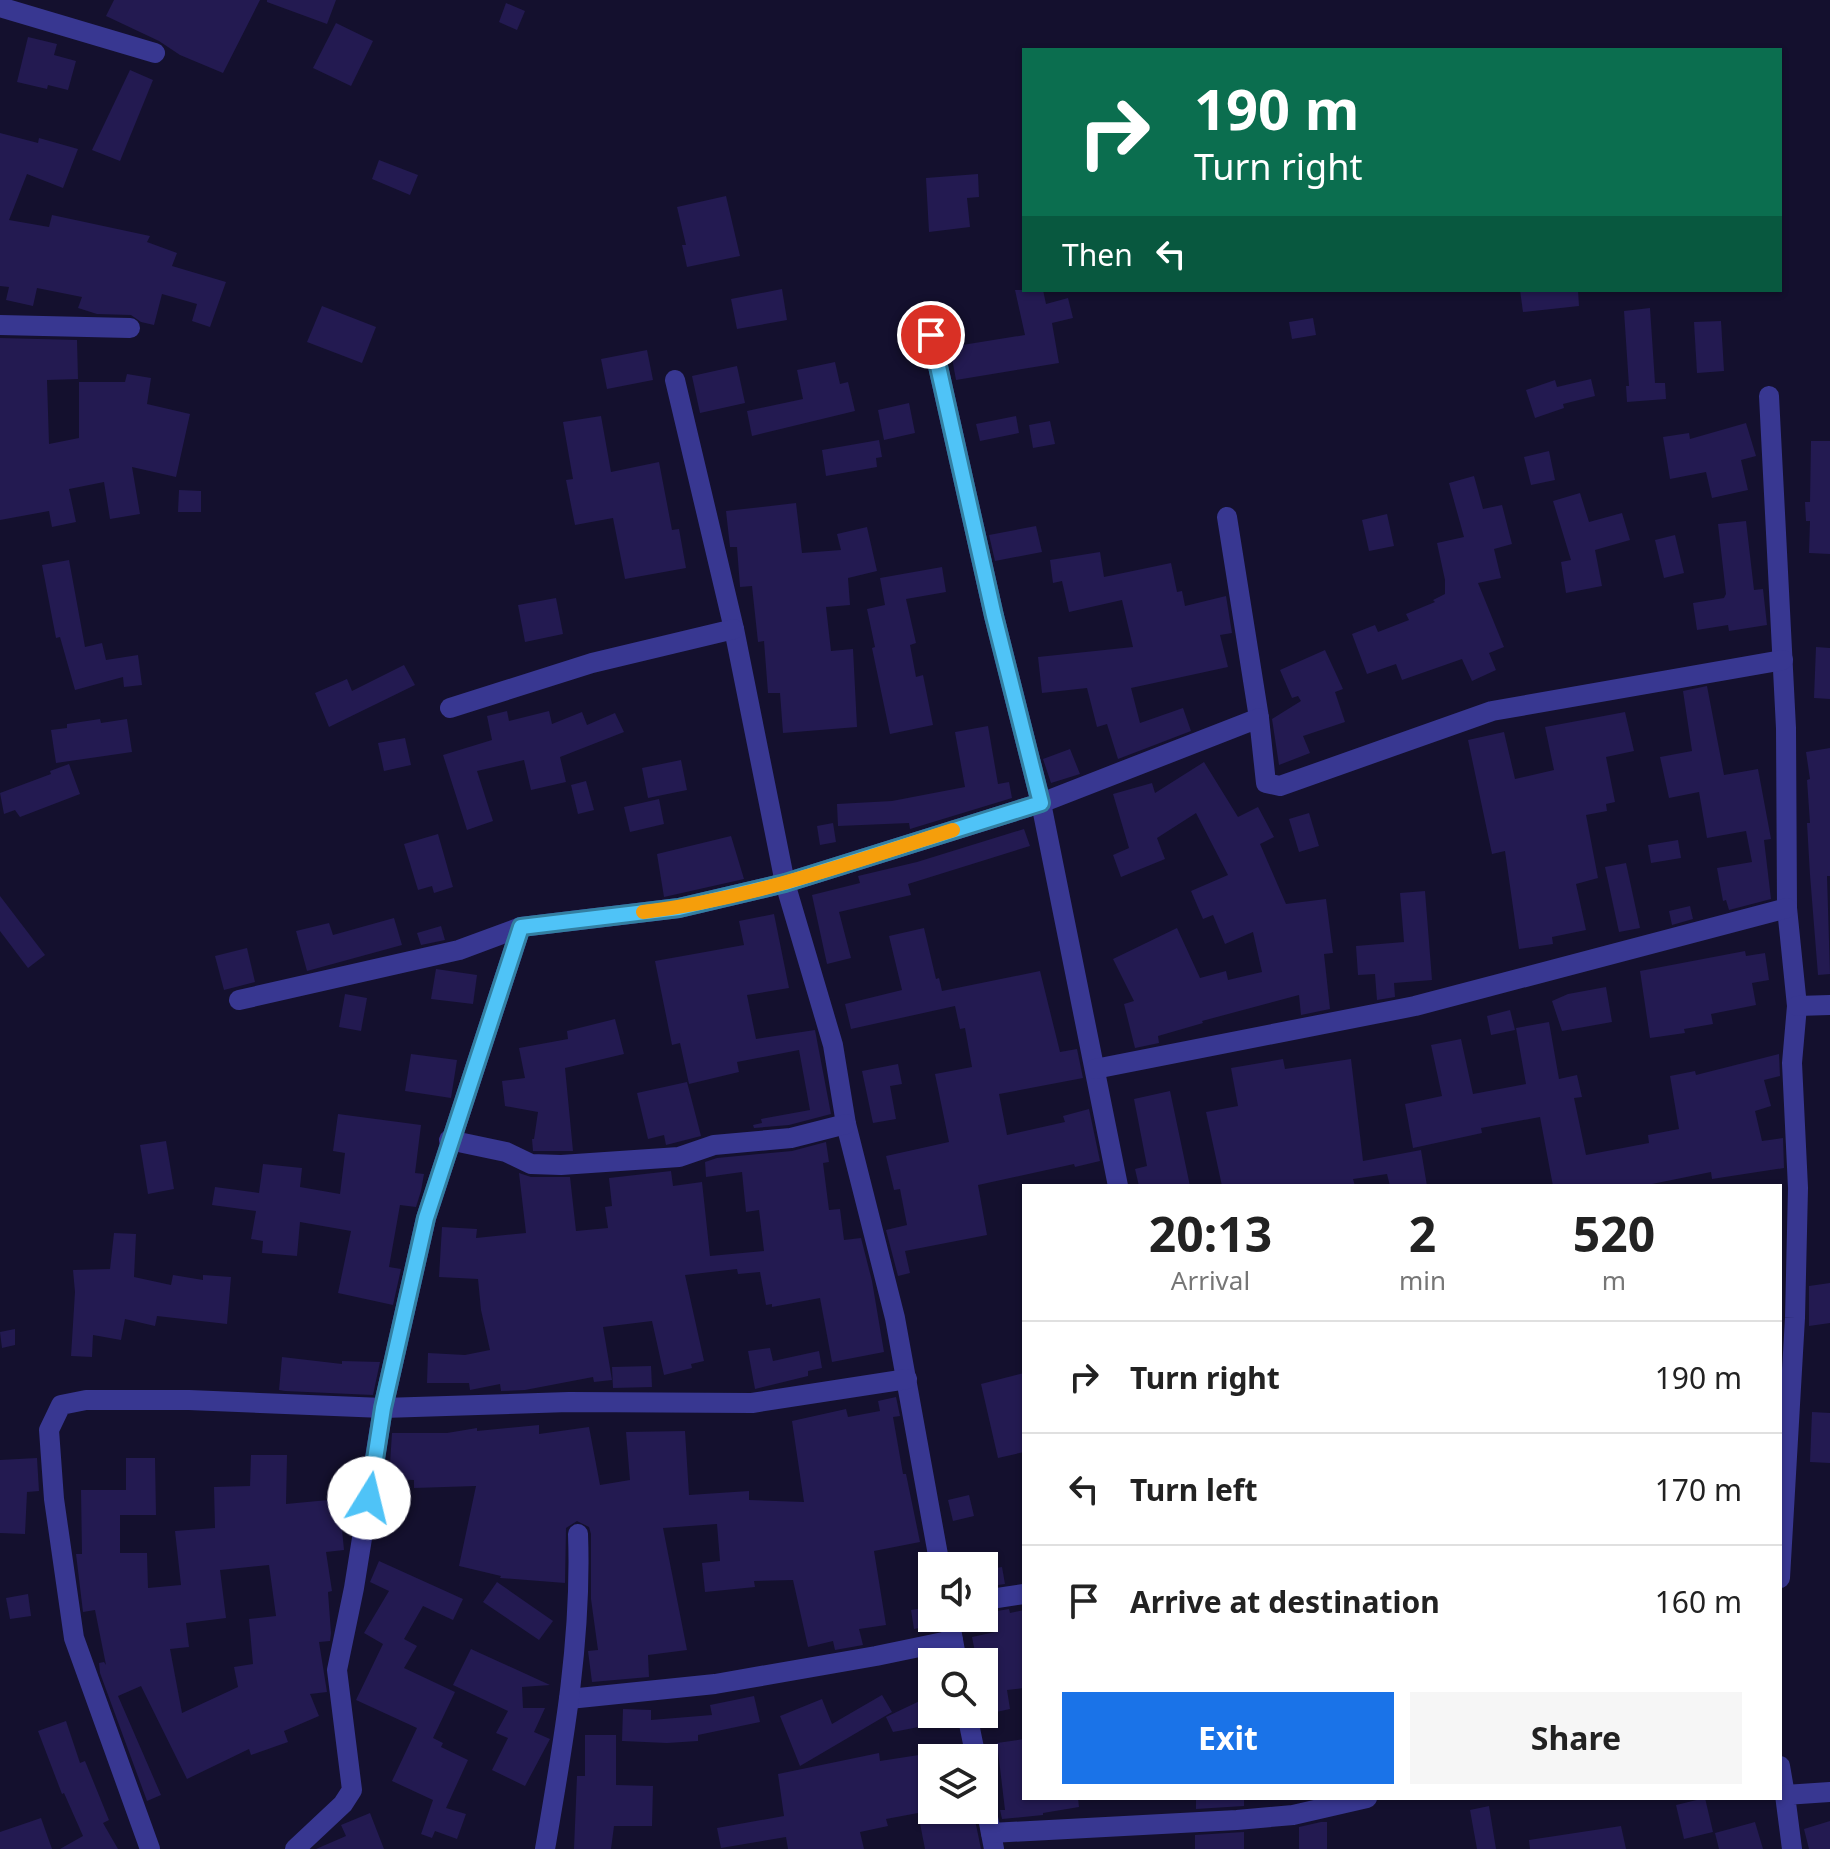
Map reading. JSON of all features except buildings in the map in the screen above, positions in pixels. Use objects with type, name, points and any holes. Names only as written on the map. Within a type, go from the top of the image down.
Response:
[{"type":"street","points":[[0,7],[155,53]]},
{"type":"street","points":[[0,325],[130,328]]},
{"type":"street","points":[[931,335],[994,616],[1041,803],[1118,1184]]},
{"type":"street","points":[[675,380],[734,629],[785,883],[833,1045],[846,1124],[895,1318],[938,1552]]},
{"type":"street","points":[[1769,396],[1786,728],[1787,908],[1797,1006],[1792,1063],[1798,1188],[1782,1502]]},
{"type":"street","points":[[1227,517],[1259,718],[1266,783],[1280,786],[1492,711],[1783,660]]},
{"type":"street","points":[[450,708],[592,663],[734,629]]},
{"type":"street","points":[[239,1000],[459,950],[521,927],[679,908],[785,883],[1041,803],[1259,718]]},
{"type":"street","points":[[1095,1069],[1415,1006],[1787,908]]},
{"type":"street","points":[[295,1849],[343,1804],[352,1790],[337,1670],[354,1588],[383,1408],[426,1218],[521,927]]},
{"type":"street","points":[[1797,1006],[1830,1005]]},
{"type":"street","points":[[449,1140],[506,1152],[531,1164],[561,1165],[679,1157],[714,1145],[791,1138],[846,1124]]},
{"type":"street","points":[[150,1849],[74,1638],[54,1499],[49,1430],[61,1405],[86,1400],[383,1408],[569,1402],[752,1403],[907,1379]]},
{"type":"street","points":[[545,1849],[569,1699],[580,1587],[578,1534]]},
{"type":"street","points":[[998,1598],[1022,1594]]},
{"type":"street","points":[[952,1632],[954,1648]]},
{"type":"street","points":[[569,1699],[715,1684],[953,1640]]},
{"type":"street","points":[[1782,1778],[1792,1849]]},
{"type":"street","points":[[1785,1795],[1830,1792]]},
{"type":"street","points":[[992,1841],[1293,1815],[1358,1800]]},
{"type":"slow traffic","points":[[643,912],[679,908],[785,883],[953,830]]},
{"type":"route","points":[[369,1498],[383,1408],[426,1218],[521,927],[679,908],[785,883],[1041,803],[994,616],[931,335]]}]
